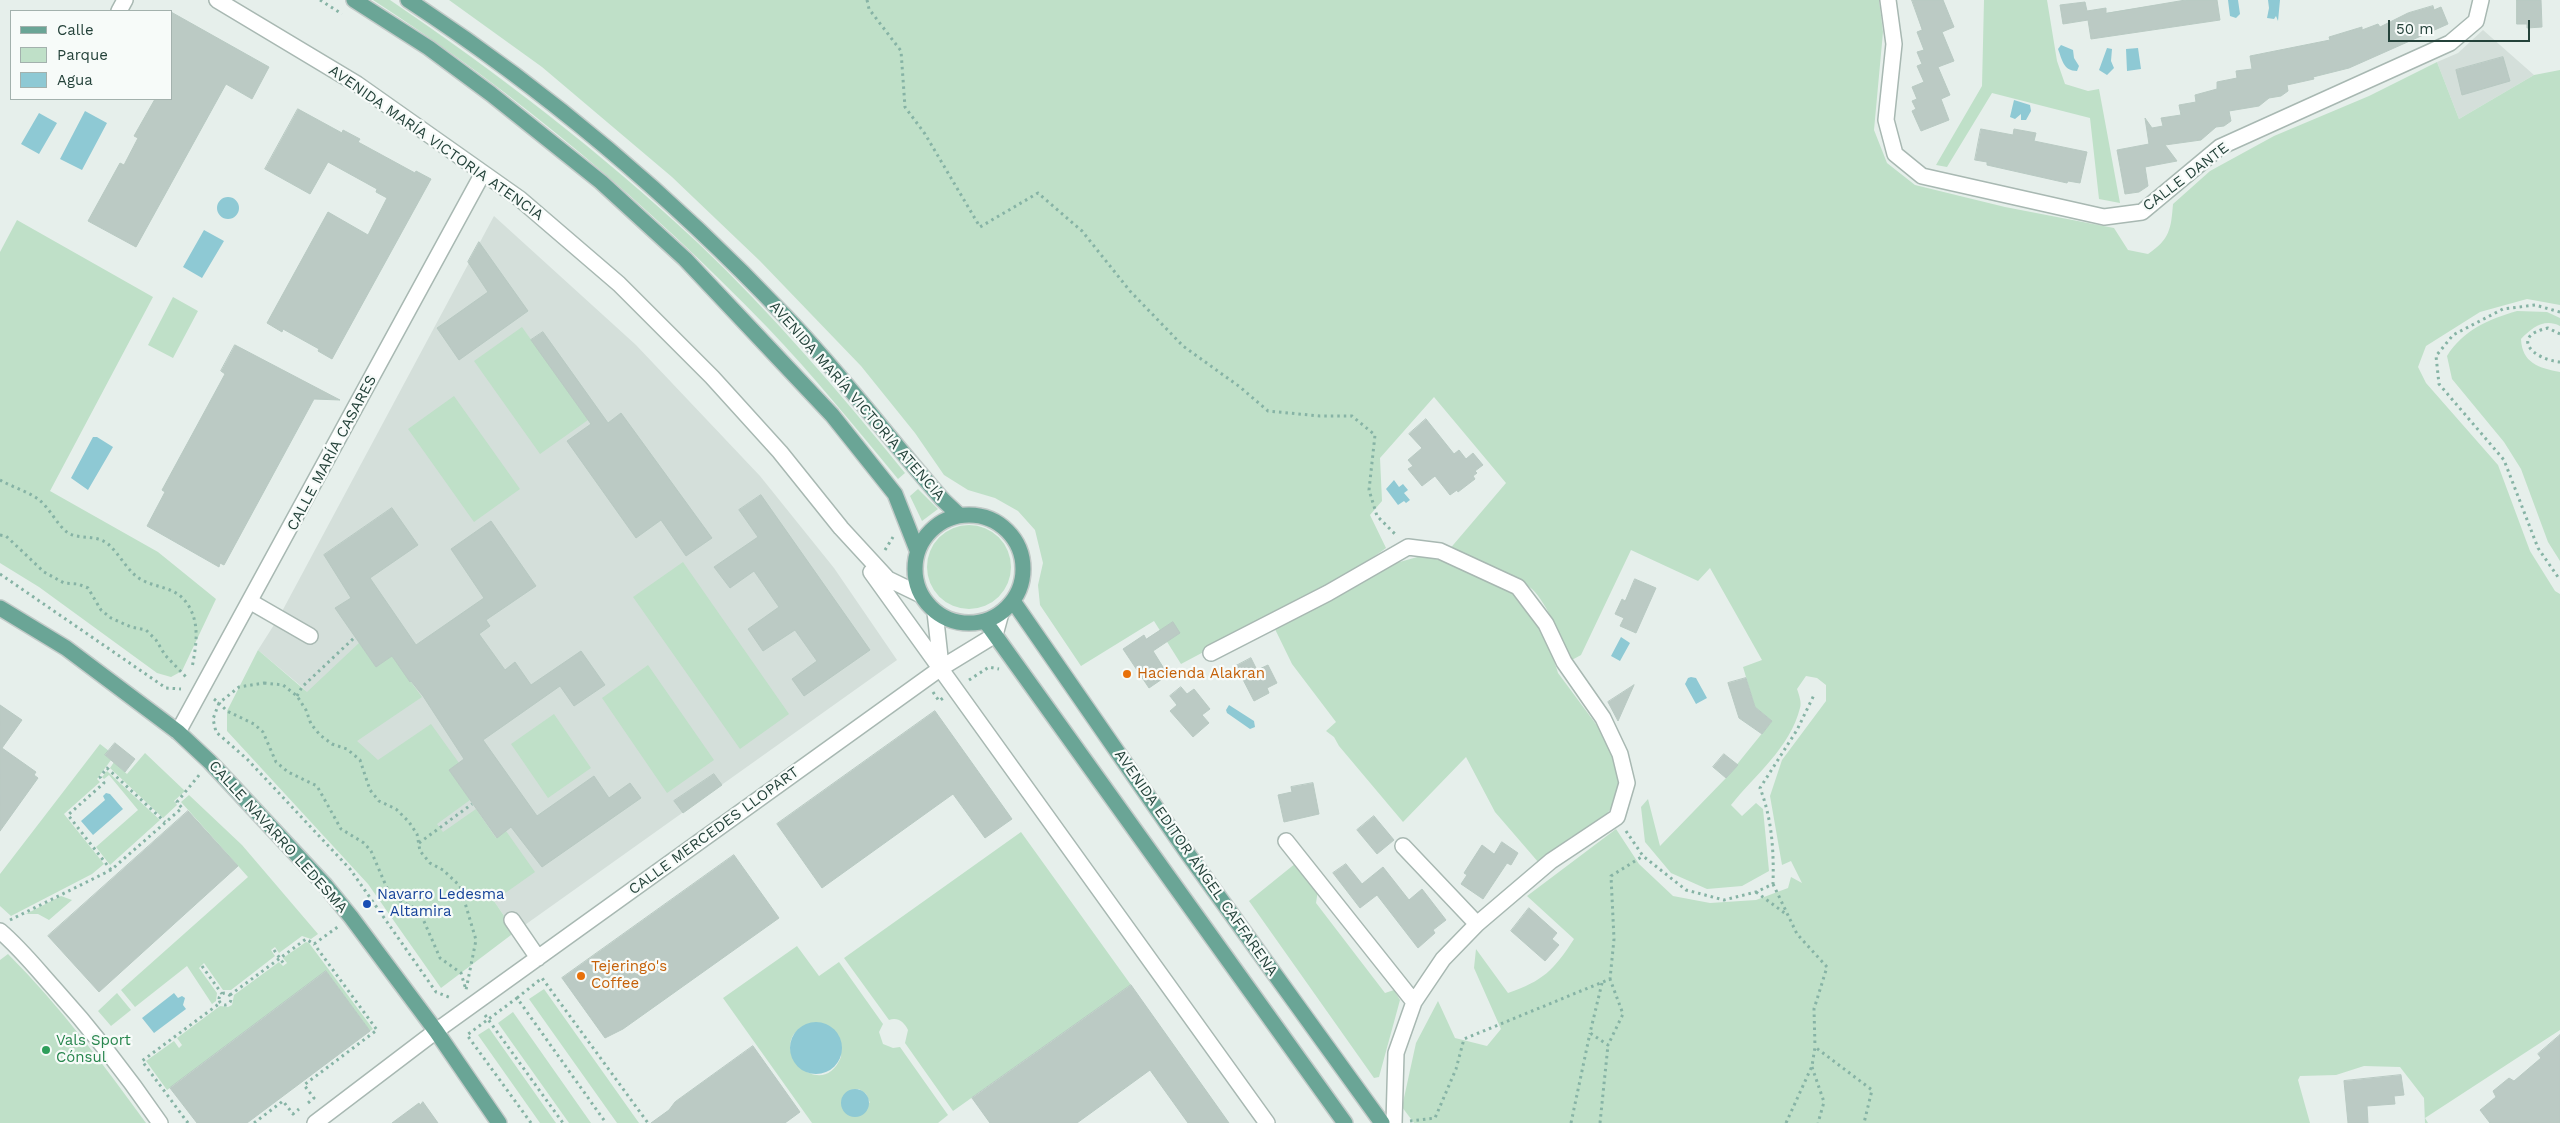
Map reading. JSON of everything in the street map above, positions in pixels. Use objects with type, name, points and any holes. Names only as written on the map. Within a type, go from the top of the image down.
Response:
[{"type":"main road","name":"AVENIDA MARÍA VICTORIA ATENCIA","points":[[354,0],[429,48],[491,94],[601,182],[685,259],[832,415],[889,486],[895,494],[917,550]]},
{"type":"main road","name":"AVENIDA MARÍA VICTORIA ATENCIA","points":[[408,0],[509,70],[620,160],[706,236],[787,317],[852,391],[932,488],[959,515]]},
{"type":"main road","points":[[959,515],[975,515],[990,519],[1004,528],[1015,540],[1021,555],[1023,571],[1020,587],[1013,601],[1001,613],[986,621],[959,623],[935,612],[921,595],[914,573],[917,550],[934,527],[959,515]]},
{"type":"main road","name":"AVENIDA EDITOR ÁNGEL CAFFARENA","points":[[1013,601],[1183,846],[1390,1122]]},
{"type":"main road","name":"CALLE NAVARRO LEDESMA","points":[[0,608],[66,648],[178,732],[210,762],[325,885],[436,1031],[499,1123]]},
{"type":"main road","name":"AVENIDA EDITOR ÁNGEL CAFFARENA","points":[[986,621],[1345,1123]]},
{"type":"street","name":"AVENIDA MARÍA VICTORIA ATENCIA","points":[[217,0],[357,84],[520,199],[619,284],[712,377],[780,452],[841,528],[941,668]]},
{"type":"street","name":"CALLE DANTE","points":[[1888,0],[1894,44],[1886,120],[1894,154],[1922,176],[2104,217],[2142,212],[2220,147],[2450,43],[2476,20],[2481,0]]},
{"type":"street","name":"CALLE MARÍA CASARES","points":[[178,732],[251,602],[483,173]]},
{"type":"street","name":"AVENIDA MARÍA VICTORIA ATENCIA","points":[[841,528],[888,579],[921,595]]},
{"type":"street","points":[[1210,653],[1328,593],[1408,547],[1440,551],[1518,587],[1541,616],[1564,662],[1603,718],[1620,754],[1627,783],[1617,817],[1551,861],[1477,924],[1443,959],[1414,1002],[1396,1054],[1390,1122]]},
{"type":"street","points":[[251,602],[310,636]]},
{"type":"street","points":[[935,612],[941,668],[1267,1123]]},
{"type":"street","points":[[995,635],[1001,613]]},
{"type":"street","name":"CALLE MERCEDES LLOPART","points":[[315,1123],[436,1031],[941,668],[995,635]]},
{"type":"street","points":[[1286,841],[1414,1002]]},
{"type":"street","points":[[1403,846],[1477,924]]},
{"type":"street","points":[[512,920],[538,958]]},
{"type":"street","points":[[0,932],[24,954],[95,1035],[118,1063],[160,1123]]},
{"type":"path","points":[[867,0],[870,9],[901,51],[905,107],[925,134],[980,227],[1038,193],[1082,231],[1130,291],[1183,346],[1240,387],[1268,411],[1320,416],[1352,416],[1375,435],[1369,490],[1377,516],[1408,547]]},
{"type":"path","points":[[2560,312],[2535,305],[2503,309],[2453,335],[2436,356],[2439,384],[2504,460],[2538,548],[2560,580]]},
{"type":"path","points":[[2560,334],[2548,328],[2531,334],[2528,339],[2529,346],[2536,356],[2560,362]]},
{"type":"path","points":[[0,480],[36,498],[52,511],[57,521],[69,533],[96,537],[108,544],[141,580],[174,591],[186,602],[195,622],[197,638],[190,681],[146,630],[131,627],[111,618],[101,610],[88,588],[78,584],[64,583],[44,572],[6,536],[0,535]]},
{"type":"path","points":[[297,696],[302,687],[355,637]]},
{"type":"path","points":[[264,683],[282,685],[297,696],[306,710],[311,724],[320,735],[332,744],[347,749],[360,760],[370,790],[379,801],[396,809],[409,822],[419,843],[420,851],[430,863],[443,870],[460,886],[476,940],[466,990],[462,973],[440,958],[423,919],[413,907],[400,901],[387,888],[371,851],[364,843],[341,829],[316,786],[288,772],[276,762],[263,732],[254,724],[228,711],[219,703],[239,687],[264,683]]},
{"type":"path","points":[[1786,1123],[1812,1066],[1816,1047],[1814,1009],[1827,967],[1797,934],[1773,884],[1774,854],[1767,805],[1760,788],[1797,730],[1814,695]]},
{"type":"path","points":[[111,870],[68,815],[104,783],[100,777],[107,768],[165,822]]},
{"type":"path","points":[[13,918],[111,870],[182,808],[177,802],[187,792]]},
{"type":"path","points":[[419,843],[472,804]]},
{"type":"path","points":[[1617,817],[1642,856],[1686,890],[1724,900],[1756,892],[1773,884]]},
{"type":"path","points":[[1600,1123],[1608,1045],[1623,1014],[1610,979],[1614,939],[1611,876],[1642,856]]},
{"type":"path","points":[[1756,892],[1787,914]]},
{"type":"path","points":[[230,995],[306,938],[314,944],[377,1030],[304,1085],[314,1098],[308,1103]]},
{"type":"path","points":[[314,944],[321,939]]},
{"type":"path","points":[[274,950],[284,964]]},
{"type":"path","points":[[202,966],[222,994]]},
{"type":"path","points":[[531,1123],[467,1035],[542,978],[648,1123]]},
{"type":"path","points":[[1390,1122],[1424,1121],[1435,1118],[1456,1069],[1464,1039],[1610,979]]},
{"type":"path","points":[[1571,1123],[1602,983]]},
{"type":"path","points":[[222,994],[225,992],[230,995]]},
{"type":"path","points":[[220,1003],[219,999],[222,994]]},
{"type":"path","points":[[188,1123],[142,1060],[220,1003],[228,1004],[231,1001],[230,995]]},
{"type":"path","points":[[517,998],[606,1123]]},
{"type":"path","points":[[1590,1033],[1608,1045]]},
{"type":"path","points":[[1816,1047],[1872,1090],[1864,1123]]},
{"type":"path","points":[[1812,1066],[1824,1102],[1818,1123]]},
{"type":"path","points":[[254,1123],[283,1101],[292,1114],[299,1109]]},
{"type":"shaded area","points":[[2483,30],[2534,75],[2459,119],[2437,62],[2458,53]]},
{"type":"shaded area","points":[[494,216],[636,345],[760,476],[834,568],[897,660],[515,932],[494,901],[302,687],[258,650],[279,617]]},
{"type":"green space","points":[[373,0],[390,0],[431,28],[510,86],[625,177],[698,243],[753,298],[831,384],[905,473],[898,479],[818,383],[767,327],[722,281],[628,194],[530,112],[479,73]]},
{"type":"green space","points":[[449,0],[1879,0],[1883,32],[1874,130],[1887,163],[1915,185],[2005,207],[2114,228],[2128,250],[2148,254],[2161,243],[2168,233],[2173,204],[2210,171],[2274,136],[2369,96],[2437,62],[2459,119],[2534,75],[2560,70],[2560,305],[2527,299],[2480,312],[2426,346],[2418,367],[2426,383],[2498,465],[2530,551],[2555,591],[2560,594],[2560,1030],[2425,1118],[2428,1123],[2425,1123],[2424,1098],[2400,1067],[2364,1066],[2336,1075],[2300,1076],[2298,1080],[2310,1123],[1414,1123],[1402,1107],[1416,1043],[1438,1001],[1455,1038],[1487,1046],[1501,1029],[1474,968],[1476,949],[1508,993],[1539,979],[1554,967],[1574,939],[1527,896],[1616,829],[1639,864],[1673,896],[1710,903],[1756,900],[1788,888],[1791,877],[1802,883],[1791,861],[1782,865],[1770,796],[1782,760],[1826,701],[1826,685],[1817,678],[1806,676],[1797,689],[1801,706],[1788,736],[1771,760],[1731,805],[1742,816],[1756,803],[1763,809],[1769,871],[1742,886],[1707,889],[1671,873],[1645,842],[1641,807],[1648,799],[1660,846],[1726,778],[1772,721],[1755,707],[1743,667],[1762,660],[1710,568],[1698,581],[1631,550],[1581,655],[1570,661],[1549,613],[1532,589],[1503,571],[1448,551],[1506,483],[1434,397],[1380,458],[1382,501],[1370,515],[1386,548],[1350,574],[1181,664],[1154,621],[1081,666],[1040,605],[1038,585],[1043,563],[1035,530],[1018,511],[995,498],[968,490],[944,475],[915,433],[861,366],[760,261],[672,177],[542,67]]},
{"type":"green space","points":[[1984,0],[2047,0],[2057,61],[2065,84],[2088,91],[2099,89],[2120,203],[2099,199],[2090,118],[1992,93],[1947,167],[1936,165],[1982,86]]},
{"type":"green space","points":[[17,220],[153,297],[50,491],[158,552],[216,599],[182,671],[171,677],[157,673],[39,587],[0,563],[0,252]]},
{"type":"green space","points":[[173,297],[198,311],[173,358],[148,345]]},
{"type":"green space","points":[[2517,311],[2547,312],[2560,318],[2560,326],[2549,323],[2539,325],[2521,339],[2522,347],[2528,359],[2545,369],[2560,372],[2560,561],[2548,542],[2521,469],[2504,442],[2452,379],[2447,356],[2453,347],[2469,332],[2496,318]]},
{"type":"green space","points":[[522,327],[588,420],[540,454],[474,361]]},
{"type":"green space","points":[[454,396],[520,489],[474,522],[408,429]]},
{"type":"green space","points":[[918,489],[938,509],[922,521],[910,496]]},
{"type":"green space","points":[[969,525],[985,528],[999,537],[1008,551],[1011,567],[1008,583],[999,597],[985,606],[969,609],[953,606],[939,597],[930,583],[927,567],[930,551],[939,537],[953,528]]},
{"type":"green space","points":[[1421,556],[1453,563],[1514,593],[1544,629],[1558,673],[1610,743],[1621,772],[1616,801],[1602,821],[1571,837],[1539,863],[1495,812],[1466,757],[1403,822],[1339,746],[1334,737],[1326,731],[1336,722],[1292,664],[1273,625],[1316,608],[1396,563]]},
{"type":"green space","points":[[683,562],[789,714],[740,749],[633,597]]},
{"type":"green space","points":[[359,643],[376,667],[392,656],[422,697],[357,741],[378,760],[431,724],[459,763],[449,770],[470,800],[437,824],[443,832],[476,809],[496,838],[506,831],[535,872],[494,901],[515,932],[441,988],[368,884],[227,731],[227,711],[258,650],[307,692]]},
{"type":"green space","points":[[648,665],[714,760],[667,793],[602,698]]},
{"type":"green space","points":[[554,714],[591,768],[548,798],[511,744]]},
{"type":"green space","points":[[100,744],[109,751],[105,755],[111,760],[97,779],[100,782],[64,814],[104,864],[92,874],[11,916],[0,906],[0,874]]},
{"type":"green space","points":[[145,753],[185,791],[174,801],[177,805],[163,818],[110,768],[114,762],[127,774]]},
{"type":"green space","points":[[107,771],[160,820],[110,865],[96,847],[138,810],[109,775],[104,779],[102,777]]},
{"type":"green space","points":[[189,795],[242,845],[318,934],[311,939],[302,936],[279,953],[275,947],[271,950],[275,956],[231,990],[223,990],[204,963],[199,968],[217,993],[216,1001],[212,1004],[187,966],[135,1007],[121,990],[248,877],[181,802]]},
{"type":"green space","points":[[1021,832],[1131,985],[953,1111],[905,1043],[908,1030],[906,1027],[898,1020],[889,1020],[844,958]]},
{"type":"green space","points":[[1296,863],[1318,890],[1316,903],[1385,993],[1394,990],[1400,1000],[1379,1077],[1374,1078],[1249,901]]},
{"type":"green space","points":[[61,896],[72,900],[49,920],[38,914],[26,914]]},
{"type":"green space","points":[[306,942],[309,943],[373,1029],[370,1031],[326,971],[167,1090],[146,1061],[174,1041],[179,1048],[182,1045],[177,1038],[220,1006],[228,1007],[232,1005],[234,995],[279,962],[283,966],[287,963],[283,958]]},
{"type":"green space","points":[[797,946],[819,976],[839,962],[883,1024],[879,1032],[883,1044],[893,1048],[900,1047],[948,1115],[938,1123],[812,1123],[723,998]],"holes":[[[813,1023],[832,1028],[837,1037],[841,1057],[831,1071],[820,1075],[808,1072],[798,1064],[792,1053],[791,1041],[797,1031]],[[859,1089],[866,1094],[870,1103],[850,1090]]]},
{"type":"green space","name":"Vals Sport Cónsul","points":[[8,954],[63,1015],[146,1123],[0,1123],[0,960]]},
{"type":"green space","points":[[544,989],[639,1123],[617,1123],[529,999]]},
{"type":"green space","points":[[117,993],[131,1010],[111,1026],[98,1011]]},
{"type":"green space","points":[[513,1012],[591,1123],[569,1123],[498,1023]]},
{"type":"green space","points":[[489,1028],[556,1123],[540,1123],[478,1035]]},
{"type":"water","points":[[2228,0],[2238,0],[2240,14],[2236,18],[2230,16]]},
{"type":"water","points":[[2268,0],[2280,0],[2278,21],[2276,16],[2274,19],[2267,18]]},
{"type":"water","points":[[2061,45],[2073,50],[2074,58],[2079,66],[2077,71],[2069,69],[2064,64],[2058,49]]},
{"type":"water","points":[[2107,48],[2112,49],[2111,61],[2114,68],[2107,75],[2099,70]]},
{"type":"water","points":[[2138,48],[2141,69],[2127,71],[2126,49]]},
{"type":"water","points":[[2014,100],[2030,105],[2031,111],[2026,120],[2021,120],[2021,114],[2015,119],[2010,117]]},
{"type":"water","points":[[85,111],[107,123],[82,170],[60,159]]},
{"type":"water","points":[[39,113],[57,123],[39,154],[21,144]]},
{"type":"water","points":[[228,197],[236,200],[239,208],[236,216],[228,219],[220,216],[217,208],[220,200]]},
{"type":"water","points":[[204,230],[224,241],[202,278],[183,267]]},
{"type":"water","points":[[93,437],[97,437],[113,447],[88,490],[71,478]]},
{"type":"water","points":[[1394,480],[1399,487],[1403,484],[1408,490],[1404,493],[1410,500],[1406,503],[1404,501],[1398,505],[1386,489]]},
{"type":"water","points":[[1621,637],[1630,643],[1620,661],[1611,656]]},
{"type":"water","points":[[1688,678],[1696,678],[1707,698],[1696,704],[1685,684]]},
{"type":"water","points":[[1229,705],[1254,721],[1255,727],[1250,729],[1227,713],[1226,710]]},
{"type":"water","points":[[106,793],[110,794],[123,809],[93,835],[81,821],[105,800],[103,796]]},
{"type":"water","points":[[174,993],[178,998],[182,996],[185,998],[183,1005],[186,1009],[154,1033],[142,1018]]},
{"type":"water","points":[[816,1022],[826,1024],[834,1030],[840,1038],[842,1048],[840,1058],[834,1066],[826,1072],[816,1074],[806,1072],[798,1066],[792,1058],[790,1048],[792,1038],[798,1030],[806,1024]]},
{"type":"water","points":[[855,1089],[865,1093],[869,1103],[865,1113],[855,1117],[845,1113],[841,1103],[845,1093]]},
{"type":"building","points":[[1912,0],[1943,0],[1954,27],[1942,32],[1954,61],[1938,67],[1950,95],[1941,99],[1949,120],[1921,131],[1912,111],[1916,109],[1912,101],[1917,99],[1912,87],[1924,82],[1917,66],[1922,64],[1917,52],[1924,50],[1917,32],[1922,30]]},
{"type":"building","points":[[2186,0],[2217,0],[2220,20],[2091,39],[2088,20],[2063,24],[2060,5],[2085,2],[2087,11],[2106,8],[2106,13]]},
{"type":"building","points":[[2517,0],[2541,0],[2542,27],[2527,28],[2527,24],[2517,24]]},
{"type":"building","points":[[2433,6],[2434,10],[2441,7],[2448,24],[2349,68],[2287,85],[2288,91],[2281,96],[2269,98],[2259,106],[2229,111],[2231,121],[2224,126],[2216,127],[2201,140],[2165,145],[2177,161],[2145,167],[2148,186],[2139,192],[2125,194],[2117,150],[2149,144],[2145,118],[2152,128],[2163,126],[2161,118],[2181,115],[2179,105],[2196,102],[2195,95],[2217,89],[2217,82],[2237,78],[2236,71],[2252,69],[2250,56],[2330,40],[2329,37],[2362,27],[2362,30],[2378,24],[2380,27],[2408,13]]},
{"type":"building","points":[[172,13],[269,67],[252,99],[226,84],[136,247],[88,221],[120,163],[124,165],[138,138],[134,136],[154,100],[172,100]]},
{"type":"building","points":[[2503,57],[2510,81],[2462,95],[2456,70]]},
{"type":"building","points":[[298,109],[342,133],[343,130],[360,139],[358,142],[415,173],[416,171],[431,179],[332,359],[318,351],[319,349],[283,329],[282,332],[267,323],[328,212],[368,235],[387,198],[376,192],[377,189],[328,162],[310,194],[265,169]]},
{"type":"building","points":[[1981,129],[2013,135],[2014,129],[2036,133],[2034,141],[2087,152],[2080,183],[2068,181],[2067,183],[1987,165],[1987,162],[1975,160]]},
{"type":"building","points":[[479,242],[528,311],[459,360],[437,328],[488,292],[468,262]]},
{"type":"building","points":[[543,332],[608,423],[621,413],[712,538],[686,556],[661,520],[636,538],[567,441],[591,424],[531,340]]},
{"type":"building","points":[[235,345],[340,400],[314,399],[224,565],[220,563],[219,567],[147,526],[165,492],[162,490],[225,374],[221,371]]},
{"type":"building","points":[[1426,419],[1454,454],[1459,450],[1466,459],[1473,453],[1483,465],[1475,471],[1477,473],[1473,476],[1475,479],[1458,492],[1457,490],[1450,495],[1435,476],[1422,486],[1408,469],[1413,466],[1408,460],[1422,448],[1409,434]]},
{"type":"building","points":[[761,495],[870,650],[804,696],[792,679],[817,661],[795,630],[763,651],[748,629],[779,607],[754,571],[730,588],[714,567],[758,537],[739,510]]},
{"type":"building","points":[[392,508],[418,545],[370,578],[416,645],[484,598],[451,549],[491,521],[536,586],[486,620],[490,626],[479,634],[505,670],[515,662],[531,685],[581,651],[605,685],[574,706],[560,686],[483,740],[537,816],[594,776],[609,798],[630,783],[641,798],[542,867],[511,827],[497,838],[449,770],[464,759],[423,696],[410,682],[392,656],[376,667],[335,608],[351,598],[324,555]]},
{"type":"building","points":[[1635,579],[1656,588],[1636,633],[1620,626],[1624,618],[1615,614],[1622,599],[1625,601]]},
{"type":"building","points":[[1173,622],[1180,633],[1153,651],[1168,675],[1149,688],[1123,649],[1144,635],[1146,639]]},
{"type":"building","points":[[1251,658],[1257,670],[1268,665],[1277,683],[1267,688],[1269,693],[1254,701],[1236,666]]},
{"type":"building","points":[[1746,678],[1755,707],[1772,721],[1762,734],[1739,718],[1728,683]]},
{"type":"building","points":[[1634,685],[1618,721],[1608,702]]},
{"type":"building","points":[[1181,687],[1187,694],[1194,689],[1210,709],[1202,715],[1209,723],[1193,737],[1170,711],[1177,705],[1170,696]]},
{"type":"building","points":[[0,705],[22,720],[2,748],[36,772],[34,775],[38,778],[0,831]]},
{"type":"building","points":[[935,711],[1012,819],[985,838],[953,794],[822,888],[777,824]]},
{"type":"building","points":[[115,743],[135,759],[125,772],[105,755]]},
{"type":"building","points":[[1724,754],[1738,765],[1726,778],[1713,767]]},
{"type":"building","points":[[714,774],[722,785],[683,813],[674,801]]},
{"type":"building","points":[[1313,783],[1319,814],[1284,822],[1278,795],[1292,792],[1291,787]]},
{"type":"building","points":[[188,811],[238,866],[99,992],[48,936]]},
{"type":"building","points":[[1374,816],[1394,840],[1377,854],[1357,830]]},
{"type":"building","points":[[1502,842],[1518,853],[1511,865],[1507,863],[1483,899],[1461,884],[1467,875],[1464,873],[1482,845],[1494,854]]},
{"type":"building","points":[[734,855],[779,918],[623,1029],[605,1038],[562,978]]},
{"type":"building","points":[[1346,864],[1362,884],[1383,867],[1409,900],[1422,889],[1446,920],[1433,930],[1435,933],[1418,948],[1377,895],[1360,908],[1333,873]]},
{"type":"building","points":[[1529,908],[1557,933],[1552,939],[1559,945],[1545,961],[1511,931]]},
{"type":"building","points":[[326,971],[370,1031],[247,1123],[197,1123],[170,1088]]},
{"type":"building","points":[[1131,985],[1229,1123],[1188,1123],[1150,1070],[1077,1123],[990,1123],[972,1098]]},
{"type":"building","points":[[2560,1035],[2560,1123],[2490,1123],[2480,1110],[2496,1097],[2493,1091],[2509,1078],[2514,1081],[2541,1058],[2538,1054]]},
{"type":"building","points":[[753,1046],[800,1112],[785,1123],[651,1123],[669,1110],[675,1102]]},
{"type":"building","points":[[2401,1075],[2404,1095],[2394,1096],[2395,1104],[2367,1106],[2368,1123],[2348,1123],[2344,1081]]},
{"type":"building","points":[[423,1102],[438,1123],[392,1123],[419,1103],[420,1105]]},
{"type":"place","name":"Hacienda Alakran","points":[[1127,674]]},
{"type":"place","name":"Navarro Ledesma - Altamira","points":[[367,904]]},
{"type":"place","name":"Tejeringo's Coffee","points":[[581,976]]},
{"type":"place","name":"Vals Sport Cónsul","points":[[46,1050]]}]
